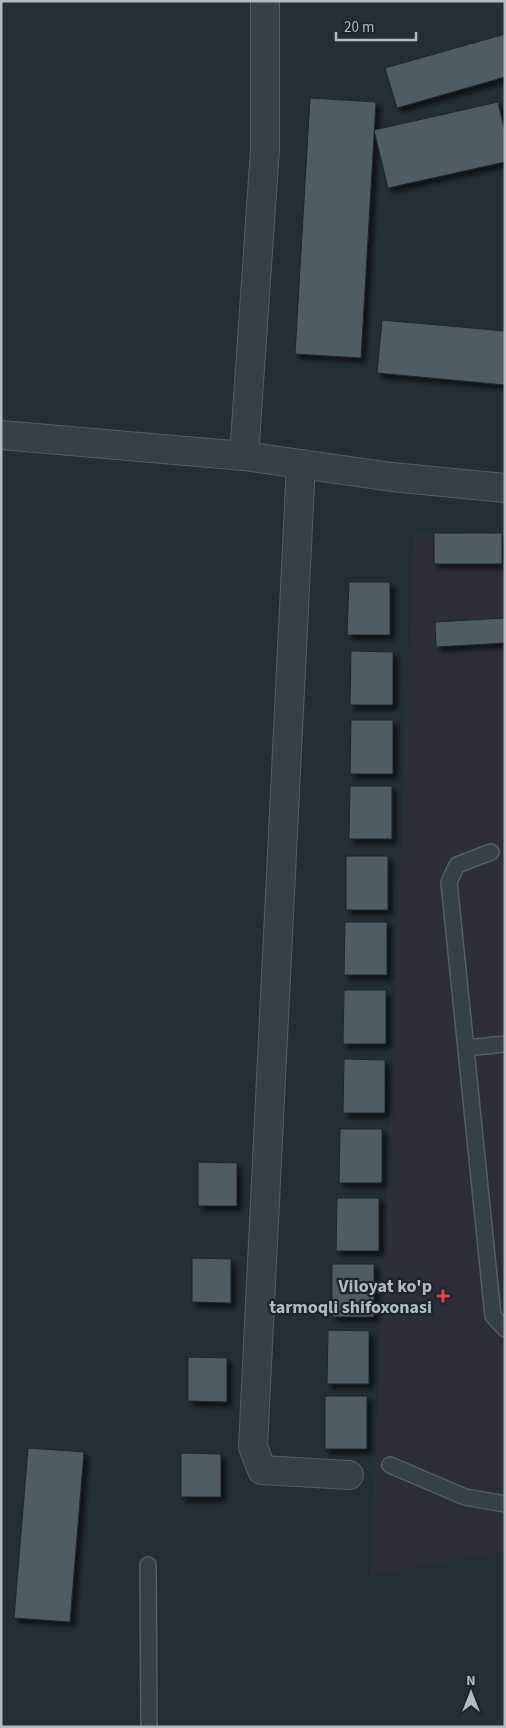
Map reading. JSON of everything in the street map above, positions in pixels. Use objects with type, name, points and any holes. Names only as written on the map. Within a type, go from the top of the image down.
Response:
[{"type":"street","points":[[244,456],[265,148],[265,1]]},
{"type":"street","points":[[1,435],[244,456],[392,477],[505,488]]},
{"type":"street","points":[[301,464],[253,1447],[262,1470],[348,1475]]},
{"type":"lane","points":[[491,852],[457,865],[449,882],[493,1316],[505,1329]]},
{"type":"lane","points":[[466,1048],[505,1044]]},
{"type":"lane","points":[[390,1465],[465,1497],[505,1504]]},
{"type":"lane","points":[[148,1565],[149,1727]]},
{"type":"shaded area","name":"Viloyat ko'p tarmoqli shifoxonasi","points":[[505,531],[505,1551],[370,1576],[414,534]]},
{"type":"building","points":[[505,34],[505,77],[397,108],[385,68]]},
{"type":"building","points":[[310,98],[376,102],[361,358],[295,354]]},
{"type":"building","points":[[498,102],[505,132],[505,162],[388,188],[374,130]]},
{"type":"building","points":[[382,320],[505,331],[505,385],[377,373]]},
{"type":"building","points":[[434,533],[502,533],[502,564],[434,564]]},
{"type":"building","points":[[349,582],[390,582],[390,635],[347,635]]},
{"type":"building","points":[[505,618],[505,643],[436,647],[435,622]]},
{"type":"building","points":[[351,651],[393,652],[393,705],[350,705]]},
{"type":"building","points":[[351,720],[393,720],[393,774],[350,774]]},
{"type":"building","points":[[350,786],[392,786],[392,839],[349,839]]},
{"type":"building","points":[[346,856],[388,856],[388,910],[346,910]]},
{"type":"building","points":[[345,922],[387,922],[387,975],[344,975]]},
{"type":"building","points":[[344,990],[386,990],[386,1044],[343,1044]]},
{"type":"building","points":[[344,1059],[385,1060],[385,1113],[343,1113]]},
{"type":"building","points":[[340,1129],[382,1129],[382,1183],[339,1183]]},
{"type":"building","points":[[198,1162],[237,1163],[237,1206],[198,1206]]},
{"type":"building","points":[[337,1198],[379,1198],[379,1251],[336,1251]]},
{"type":"building","points":[[192,1258],[231,1259],[231,1303],[192,1302]]},
{"type":"building","points":[[332,1264],[374,1264],[374,1317],[332,1317]]},
{"type":"building","points":[[328,1330],[369,1331],[369,1384],[327,1384]]},
{"type":"building","points":[[188,1357],[227,1358],[227,1402],[188,1401]]},
{"type":"building","points":[[325,1396],[367,1396],[367,1449],[325,1449]]},
{"type":"building","points":[[28,1448],[84,1452],[70,1622],[14,1618]]},
{"type":"building","points":[[181,1453],[221,1454],[221,1497],[181,1497]]},
{"type":"place","name":"Viloyat ko'p tarmoqli shifoxonasi","points":[[443,1296]]}]
